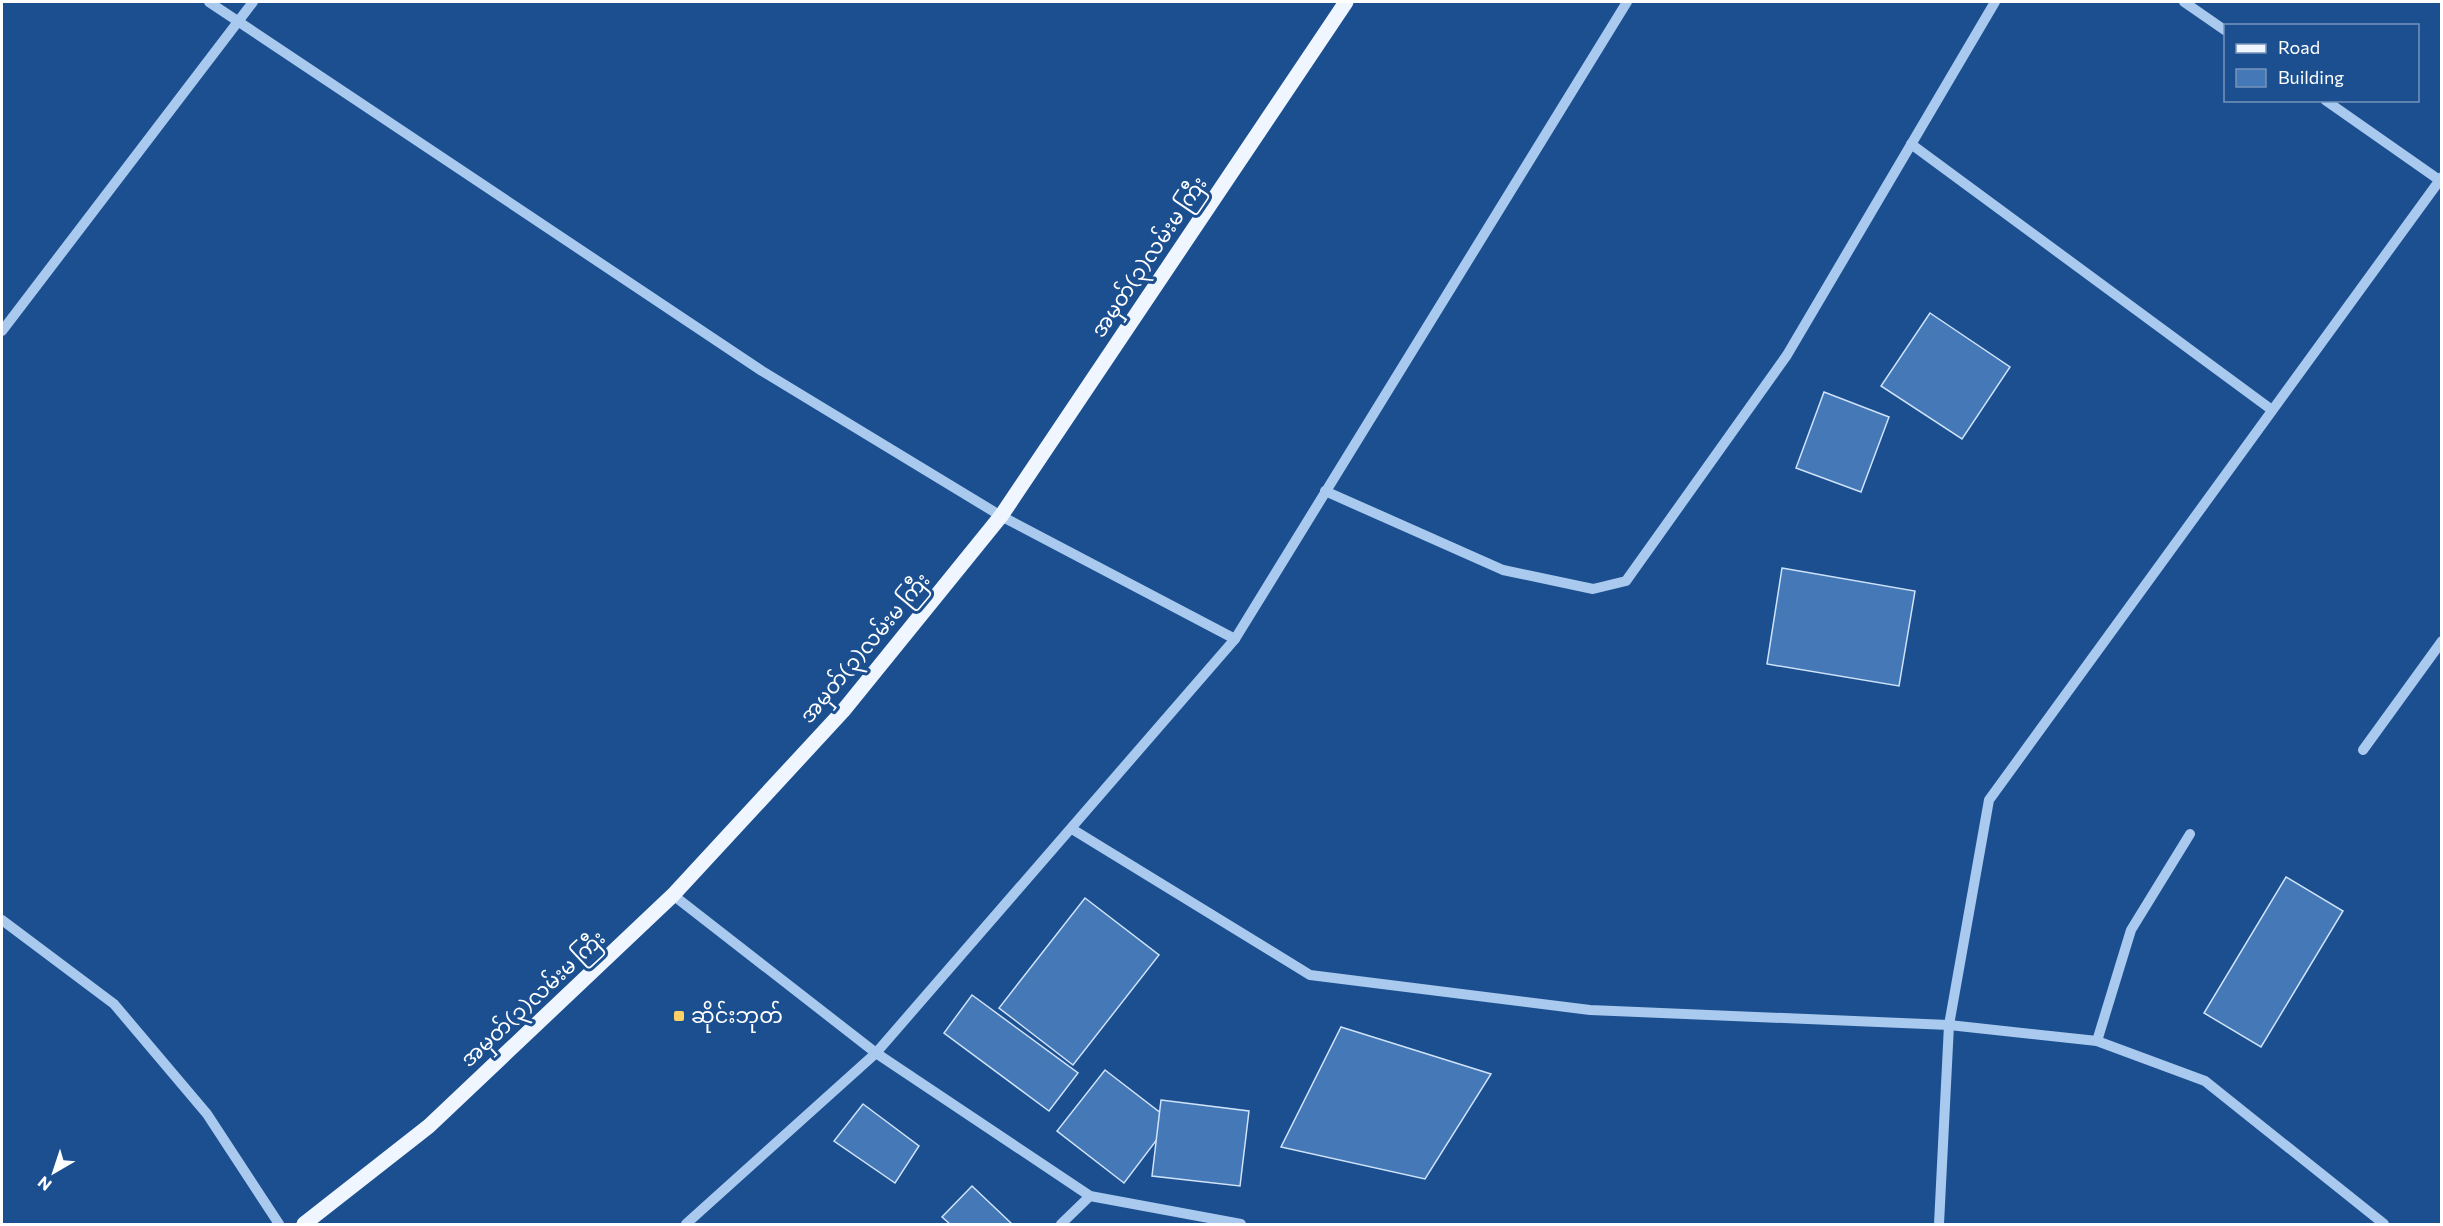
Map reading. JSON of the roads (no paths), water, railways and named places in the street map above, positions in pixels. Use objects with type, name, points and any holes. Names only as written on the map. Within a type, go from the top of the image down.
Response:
[{"type":"main road","name":"အမှတ်(၃)လမ်းမ ကြီး","points":[[304,1224],[429,1126],[673,895],[843,711],[1001,516],[1346,2]]},
{"type":"street","points":[[209,2],[762,371],[1001,516],[1235,639]]},
{"type":"street","points":[[2,331],[237,20],[253,2]]},
{"type":"street","points":[[686,1224],[876,1053],[1235,639],[1628,2]]},
{"type":"street","points":[[1325,491],[1503,570],[1593,589],[1626,581],[1787,355],[1995,2]]},
{"type":"street","points":[[2184,2],[2224,30]]},
{"type":"street","points":[[1939,1224],[1949,1025],[1989,800],[2441,180],[2328,102]]},
{"type":"street","points":[[1911,144],[2272,410]]},
{"type":"street","points":[[2362,750],[2442,641]]},
{"type":"street","points":[[1072,829],[1310,975],[1590,1010],[1949,1025],[2097,1041],[2205,1082],[2384,1224]]},
{"type":"street","points":[[2097,1041],[2131,930],[2190,834]]},
{"type":"street","points":[[673,895],[876,1053],[1090,1196],[1241,1224]]},
{"type":"street","points":[[2,920],[114,1004],[207,1114],[279,1224]]},
{"type":"street","points":[[1061,1224],[1090,1196]]},
{"type":"place","name":"ဆိုင်းဘုတ်","points":[[679,1016]]}]
